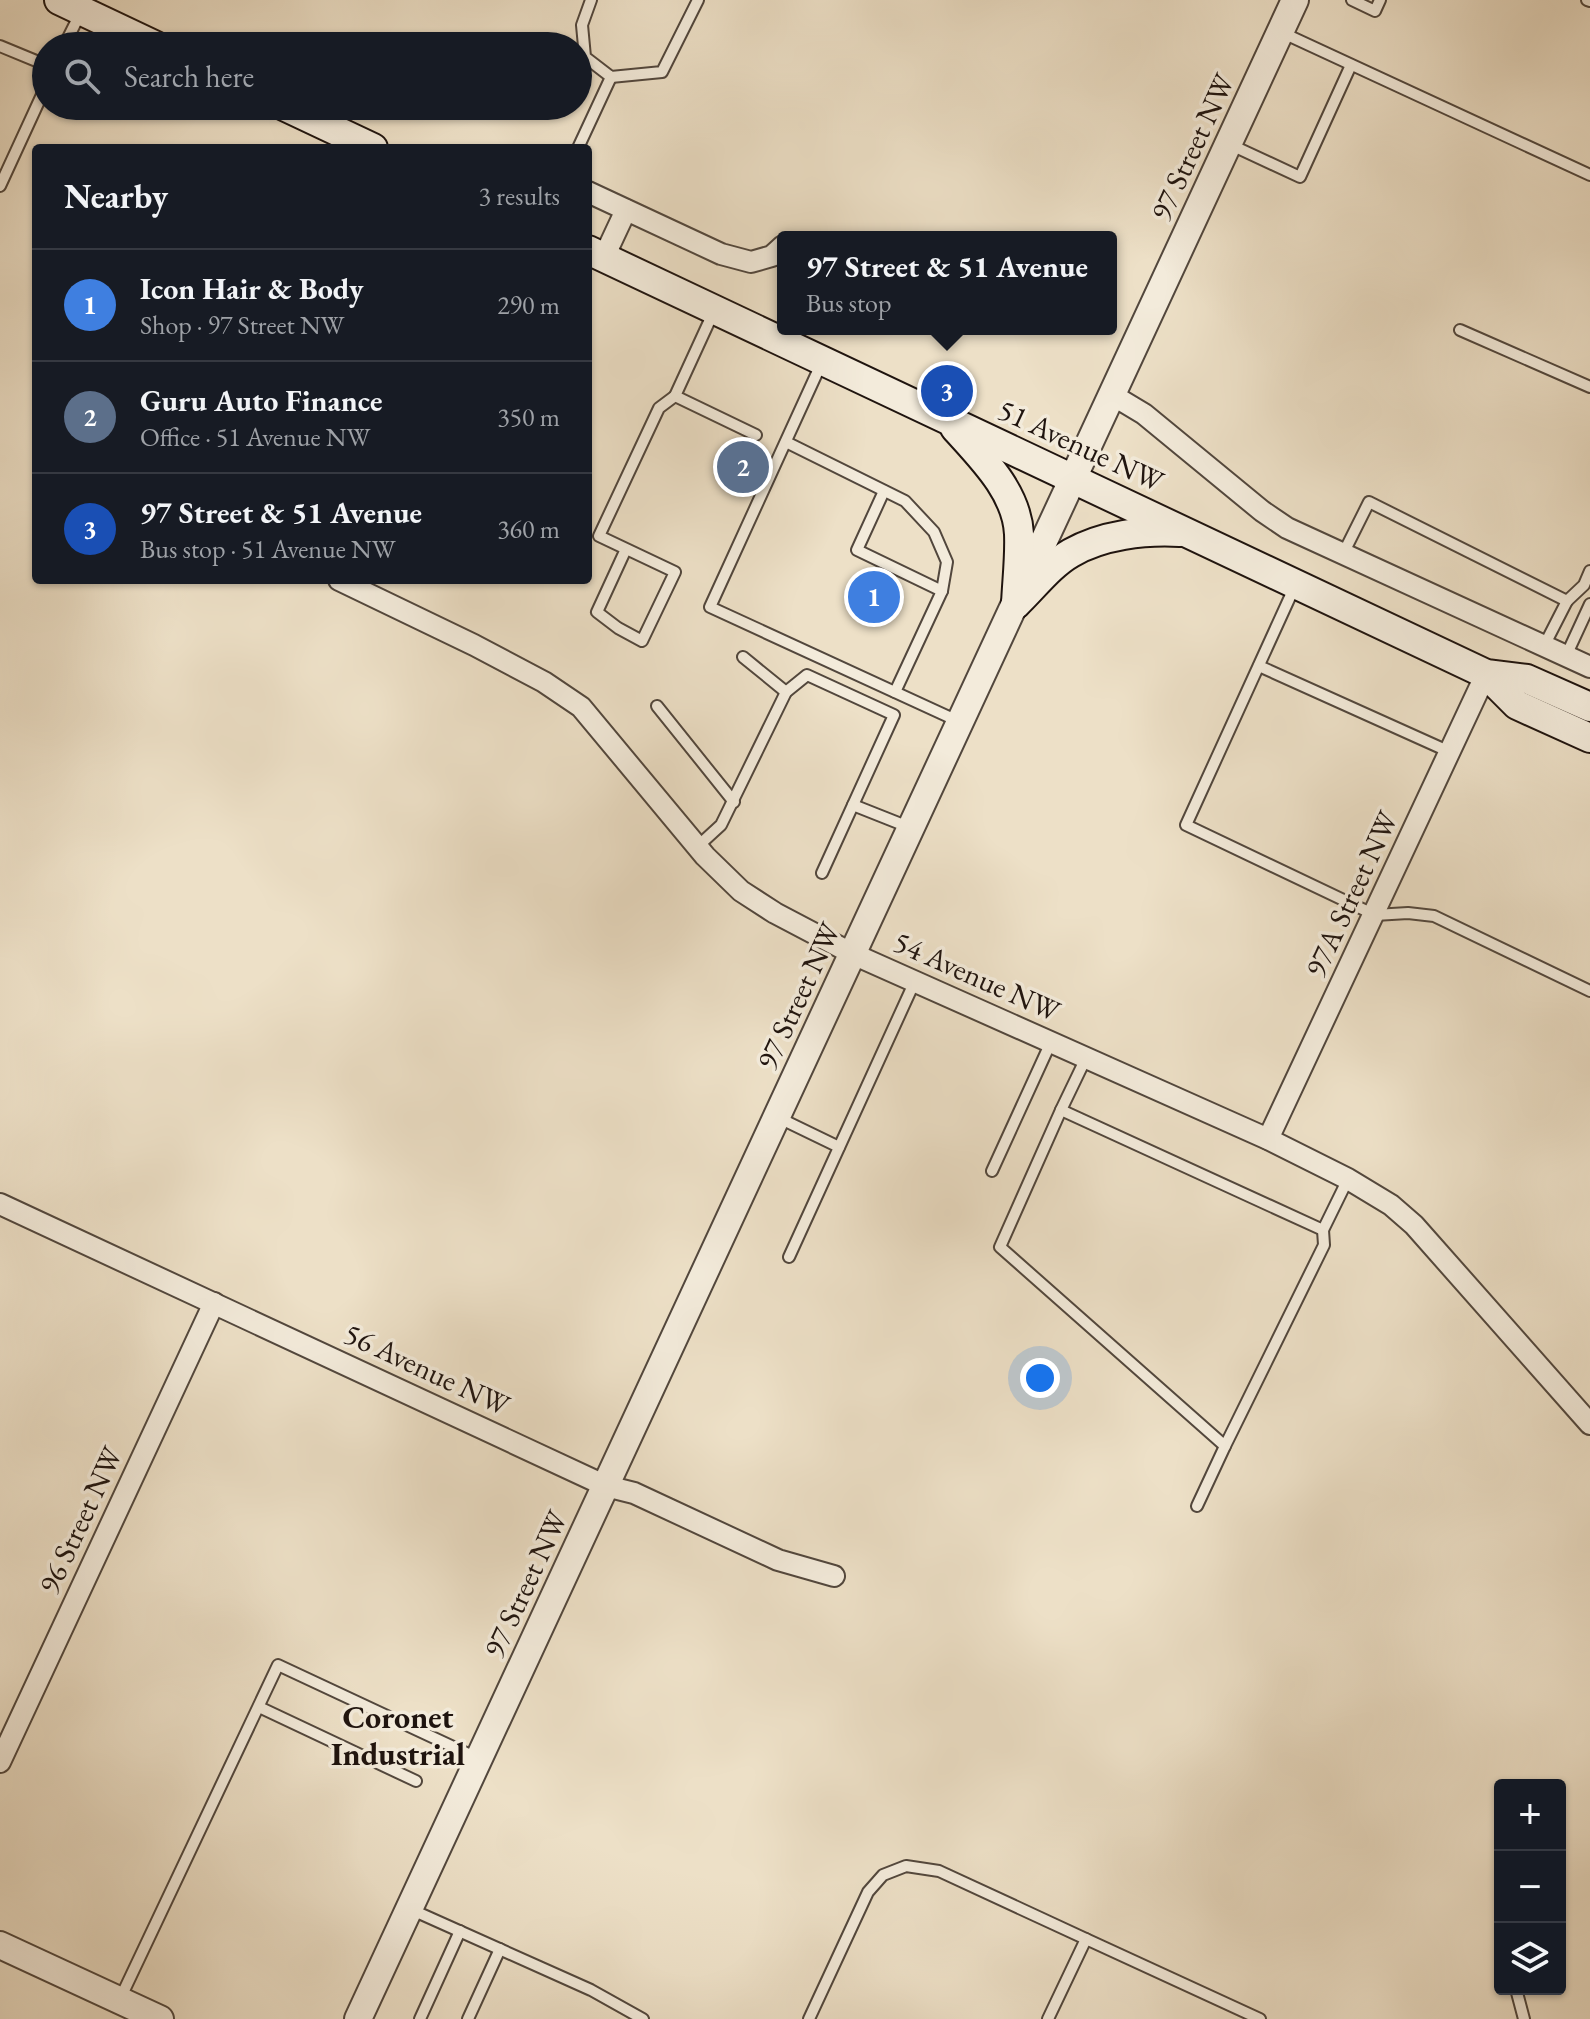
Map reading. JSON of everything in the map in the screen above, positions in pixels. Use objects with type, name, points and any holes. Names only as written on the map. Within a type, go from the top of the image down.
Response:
[{"type":"main road","points":[[70,5],[127,32]]},
{"type":"main road","points":[[314,120],[365,144]]},
{"type":"main road","name":"51 Avenue NW","points":[[596,254],[1486,674],[1527,679],[1590,707]]},
{"type":"main road","points":[[950,421],[1000,481],[1011,505],[1019,532],[1016,604]]},
{"type":"main road","points":[[1016,604],[1063,558],[1092,543],[1150,532],[1187,532]]},
{"type":"main road","name":"51 Avenue NW","points":[[1486,674],[1517,705],[1590,738]]},
{"type":"street","name":"97 Street NW","points":[[358,2019],[1114,396],[1295,0]]},
{"type":"street","points":[[592,194],[721,254],[751,262],[777,251]]},
{"type":"street","name":"51 Avenue NW","points":[[596,254],[626,210]]},
{"type":"street","name":"51 Avenue NW","points":[[1114,396],[1144,414],[1287,528],[1590,667]]},
{"type":"street","name":"54 Avenue NW","points":[[347,584],[530,674],[581,707],[697,847],[741,891],[775,913],[853,954],[1268,1139],[1348,1179],[1391,1205],[1414,1225],[1590,1424]]},
{"type":"street","name":"97A Street NW","points":[[1268,1139],[1486,674]]},
{"type":"street","name":"56 Avenue NW","points":[[0,1204],[606,1486],[634,1493],[778,1560],[834,1576]]},
{"type":"street","name":"96 Street NW","points":[[0,1762],[214,1303]]},
{"type":"street","points":[[0,1945],[160,2019]]},
{"type":"lane","points":[[583,32],[582,25],[591,0]]},
{"type":"lane","points":[[592,62],[611,77],[662,72],[698,0]]},
{"type":"lane","points":[[1352,0],[1375,11],[1380,0]]},
{"type":"lane","points":[[66,32],[70,5]]},
{"type":"lane","points":[[1281,32],[1590,175]]},
{"type":"lane","points":[[0,46],[32,59]]},
{"type":"lane","points":[[1229,144],[1300,177],[1351,65]]},
{"type":"lane","points":[[592,118],[611,77]]},
{"type":"lane","points":[[0,186],[32,116]]},
{"type":"lane","points":[[580,144],[591,120]]},
{"type":"lane","points":[[626,549],[597,612],[642,641],[675,572],[599,536],[659,408],[675,396],[715,310]]},
{"type":"lane","points":[[1460,330],[1590,387]]},
{"type":"lane","points":[[823,360],[710,607],[961,722]]},
{"type":"lane","points":[[675,396],[756,435]]},
{"type":"lane","points":[[786,442],[905,501],[934,532],[947,562],[942,591],[895,692]]},
{"type":"lane","points":[[884,491],[857,550],[942,591]]},
{"type":"lane","points":[[1343,554],[1369,502],[1567,601]]},
{"type":"lane","points":[[1544,646],[1567,601],[1584,585],[1590,571]]},
{"type":"lane","points":[[1296,584],[1186,825],[1375,915],[1408,913],[1434,916],[1590,991]]},
{"type":"lane","points":[[1566,656],[1585,627],[1590,604]]},
{"type":"lane","points":[[743,657],[786,692]]},
{"type":"lane","points":[[1259,666],[1450,752]]},
{"type":"lane","points":[[697,847],[721,825],[786,692],[807,675],[894,715],[822,873]]},
{"type":"lane","points":[[657,706],[734,802]]},
{"type":"lane","points":[[853,805],[912,829]]},
{"type":"lane","points":[[789,1257],[915,981]]},
{"type":"lane","points":[[992,1171],[1051,1042]]},
{"type":"lane","points":[[1086,1058],[1000,1247],[1225,1446]]},
{"type":"lane","points":[[1061,1110],[1323,1230]]},
{"type":"lane","points":[[777,1117],[839,1147]]},
{"type":"lane","points":[[1197,1506],[1324,1245],[1323,1230],[1348,1179]]},
{"type":"lane","points":[[120,2000],[278,1665],[478,1759]]},
{"type":"lane","points":[[259,1707],[416,1781]]},
{"type":"lane","points":[[809,2019],[868,1892],[883,1875],[906,1866],[939,1871],[1260,2019]]},
{"type":"lane","points":[[409,1908],[591,1990],[643,2019]]},
{"type":"lane","points":[[420,2019],[460,1931]]},
{"type":"lane","points":[[1048,2019],[1086,1939]]},
{"type":"lane","points":[[468,2019],[500,1949]]},
{"type":"lane","points":[[1518,1995],[1524,2019]]},
{"type":"place","name":"97 Street & 51 Avenue","points":[[947,391]]},
{"type":"place","name":"Guru Auto Finance","points":[[743,467]]},
{"type":"place","name":"Icon Hair & Body","points":[[874,597]]},
{"type":"district","name":"Coronet Industrial","points":[[398,1736]]}]
